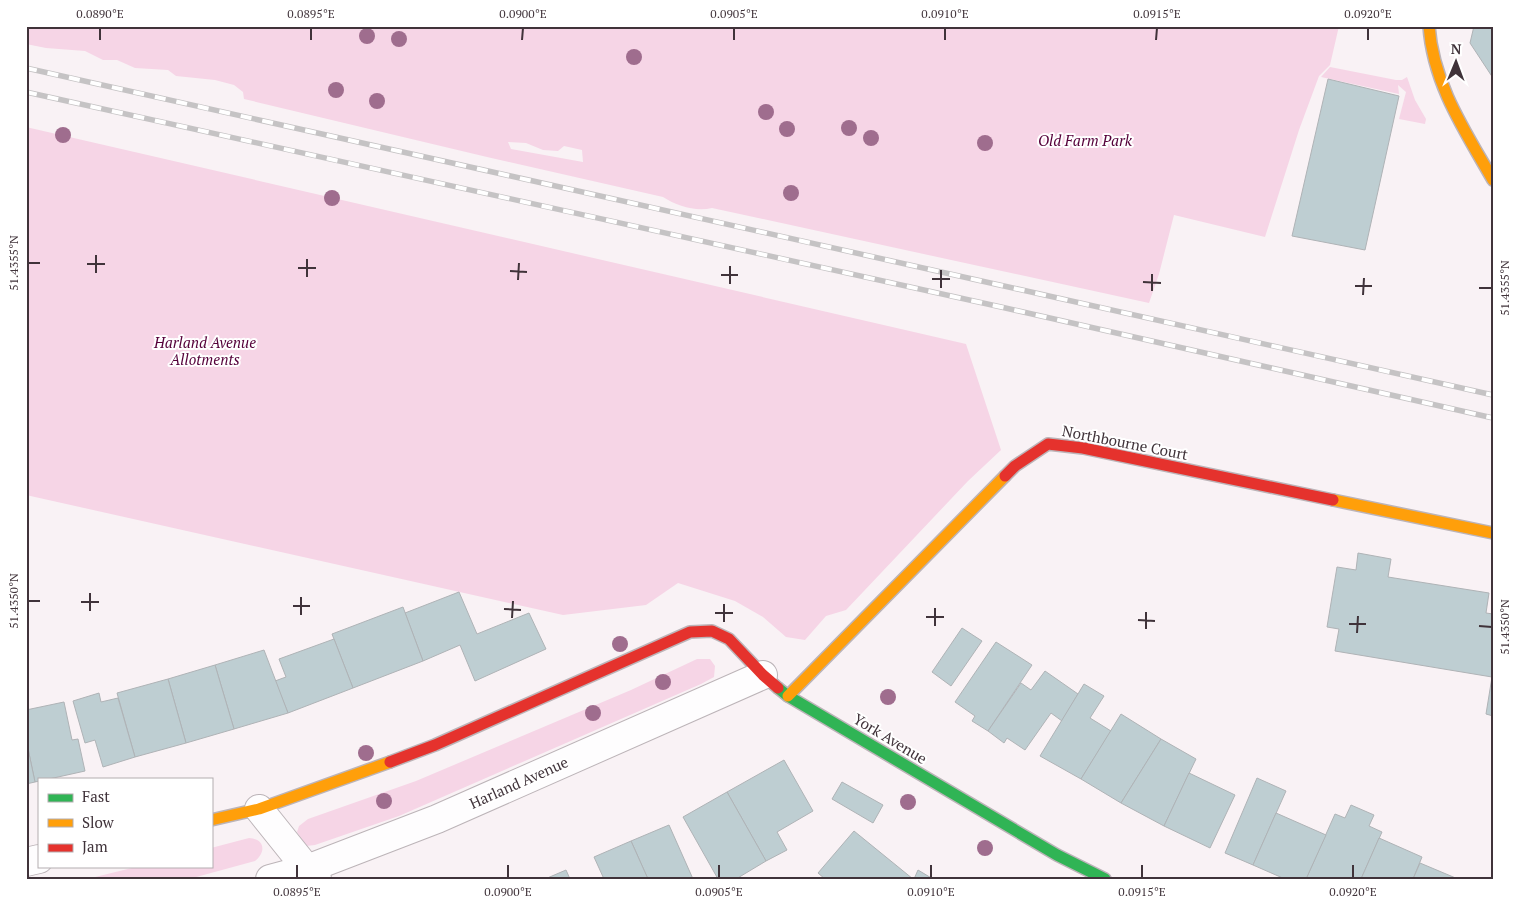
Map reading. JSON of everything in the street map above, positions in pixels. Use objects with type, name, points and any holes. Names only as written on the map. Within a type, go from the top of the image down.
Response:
[{"type":"street","points":[[1429,26],[1429,45],[1443,88],[1493,180]]},
{"type":"street","name":"Northbourne Court","points":[[788,696],[1015,466],[1048,444],[1082,448],[1493,533]]},
{"type":"street","name":"York Avenue","points":[[259,809],[435,745],[690,632],[712,631],[729,639],[763,675],[788,696],[1057,855],[1106,879]]},
{"type":"street","name":"Harland Avenue","points":[[270,879],[312,874],[763,675]]},
{"type":"street","points":[[212,820],[259,809],[312,874]]},
{"type":"green space","name":"Old Farm Park","points":[[26,26],[1339,26],[1330,65],[1319,76],[1299,130],[1265,237],[1174,215],[1159,274],[1149,303],[712,208],[687,207],[663,197],[244,99],[243,92],[234,85],[215,80],[176,76],[168,70],[135,68],[117,60],[103,60],[85,51],[46,48],[26,44]],"holes":[[[508,142],[526,143],[543,150],[558,151],[564,146],[582,150],[583,162],[511,149]]]},
{"type":"green space","points":[[1330,67],[1396,80],[1402,80],[1407,77],[1415,100],[1426,119],[1425,124],[1399,119],[1406,92],[1398,85],[1399,94],[1321,77]]},
{"type":"green space","name":"Harland Avenue Allotments","points":[[26,127],[966,344],[1001,450],[968,481],[846,610],[826,616],[805,640],[786,637],[763,617],[735,601],[678,583],[646,605],[563,615],[26,495]]},
{"type":"green space","points":[[697,659],[710,659],[715,666],[714,677],[399,816],[315,845],[306,846],[297,832],[299,826],[308,819],[416,781],[631,690]]},
{"type":"green space","points":[[249,838],[261,843],[262,850],[255,861],[189,879],[87,879],[132,868],[212,868],[212,848]]},
{"type":"building","points":[[1474,26],[1493,26],[1493,78],[1470,43]]},
{"type":"building","points":[[1328,79],[1399,96],[1365,250],[1292,236]]},
{"type":"building","points":[[1358,553],[1391,559],[1388,577],[1489,593],[1486,613],[1493,614],[1493,716],[1486,714],[1492,677],[1335,651],[1339,629],[1327,627],[1337,567],[1356,570]]},
{"type":"building","points":[[459,592],[477,634],[529,613],[546,649],[475,681],[460,645],[423,661],[405,613]]},
{"type":"building","points":[[403,607],[423,661],[353,688],[332,634]]},
{"type":"building","points":[[962,628],[982,641],[951,686],[932,672]]},
{"type":"building","points":[[334,639],[353,688],[288,713],[275,681],[286,677],[279,659]]},
{"type":"building","points":[[996,642],[1032,665],[988,731],[972,721],[975,716],[955,702]]},
{"type":"building","points":[[264,650],[288,713],[234,729],[215,665]]},
{"type":"building","points":[[215,665],[234,729],[186,743],[168,679]]},
{"type":"building","points":[[1045,671],[1078,694],[1062,721],[1051,713],[1025,750],[1007,738],[1004,743],[988,731],[1021,683],[1031,690]]},
{"type":"building","points":[[168,679],[186,743],[135,757],[117,693]]},
{"type":"building","points":[[1084,684],[1104,696],[1090,718],[1111,731],[1081,779],[1040,756]]},
{"type":"building","points":[[99,693],[101,702],[118,698],[135,757],[103,767],[95,740],[85,743],[73,701]]},
{"type":"building","points":[[64,702],[72,740],[78,739],[85,771],[54,778],[38,778],[38,781],[35,782],[26,739],[26,710]]},
{"type":"building","points":[[1121,714],[1161,739],[1121,803],[1081,779]]},
{"type":"building","points":[[26,739],[35,782],[26,784]]},
{"type":"building","points":[[1161,739],[1196,759],[1164,826],[1121,803]]},
{"type":"building","points":[[784,760],[813,811],[777,832],[787,850],[766,861],[727,792]]},
{"type":"building","points":[[1189,773],[1235,795],[1210,848],[1164,826]]},
{"type":"building","points":[[1257,778],[1286,791],[1253,865],[1225,853]]},
{"type":"building","points":[[842,782],[883,805],[873,823],[832,799]]},
{"type":"building","points":[[727,792],[766,861],[736,879],[718,879],[683,817]]},
{"type":"building","points":[[1351,805],[1374,815],[1369,826],[1382,832],[1361,879],[1306,879],[1335,814],[1345,818]]},
{"type":"building","points":[[1276,813],[1326,835],[1306,879],[1285,879],[1253,865]]},
{"type":"building","points":[[669,825],[693,879],[648,879],[631,841]]},
{"type":"building","points":[[854,831],[913,879],[825,879],[818,873]]},
{"type":"building","points":[[1379,838],[1422,857],[1413,879],[1361,879]]},
{"type":"building","points":[[631,841],[648,879],[604,879],[594,857]]},
{"type":"building","points":[[1420,863],[1458,879],[1413,879]]},
{"type":"building","points":[[566,870],[570,879],[545,879]]},
{"type":"building","points":[[918,870],[933,879],[914,879]]},
{"type":"railway","points":[[26,68],[1493,395]]},
{"type":"railway","points":[[26,92],[1001,307],[1493,418]]},
{"type":"traffic: fast","points":[[778,688],[788,696],[1057,855],[1105,879]]},
{"type":"traffic: slow","points":[[1429,26],[1437,68],[1444,87],[1462,125],[1493,180]]},
{"type":"traffic: slow","points":[[788,696],[1005,476]]},
{"type":"traffic: slow","points":[[1333,500],[1493,533]]},
{"type":"traffic: slow","points":[[212,820],[259,809],[390,762]]},
{"type":"traffic: jam","points":[[1005,476],[1015,466],[1048,444],[1083,448],[1333,500]]},
{"type":"traffic: jam","points":[[390,762],[435,745],[690,632],[712,631],[729,639],[778,688]]}]
